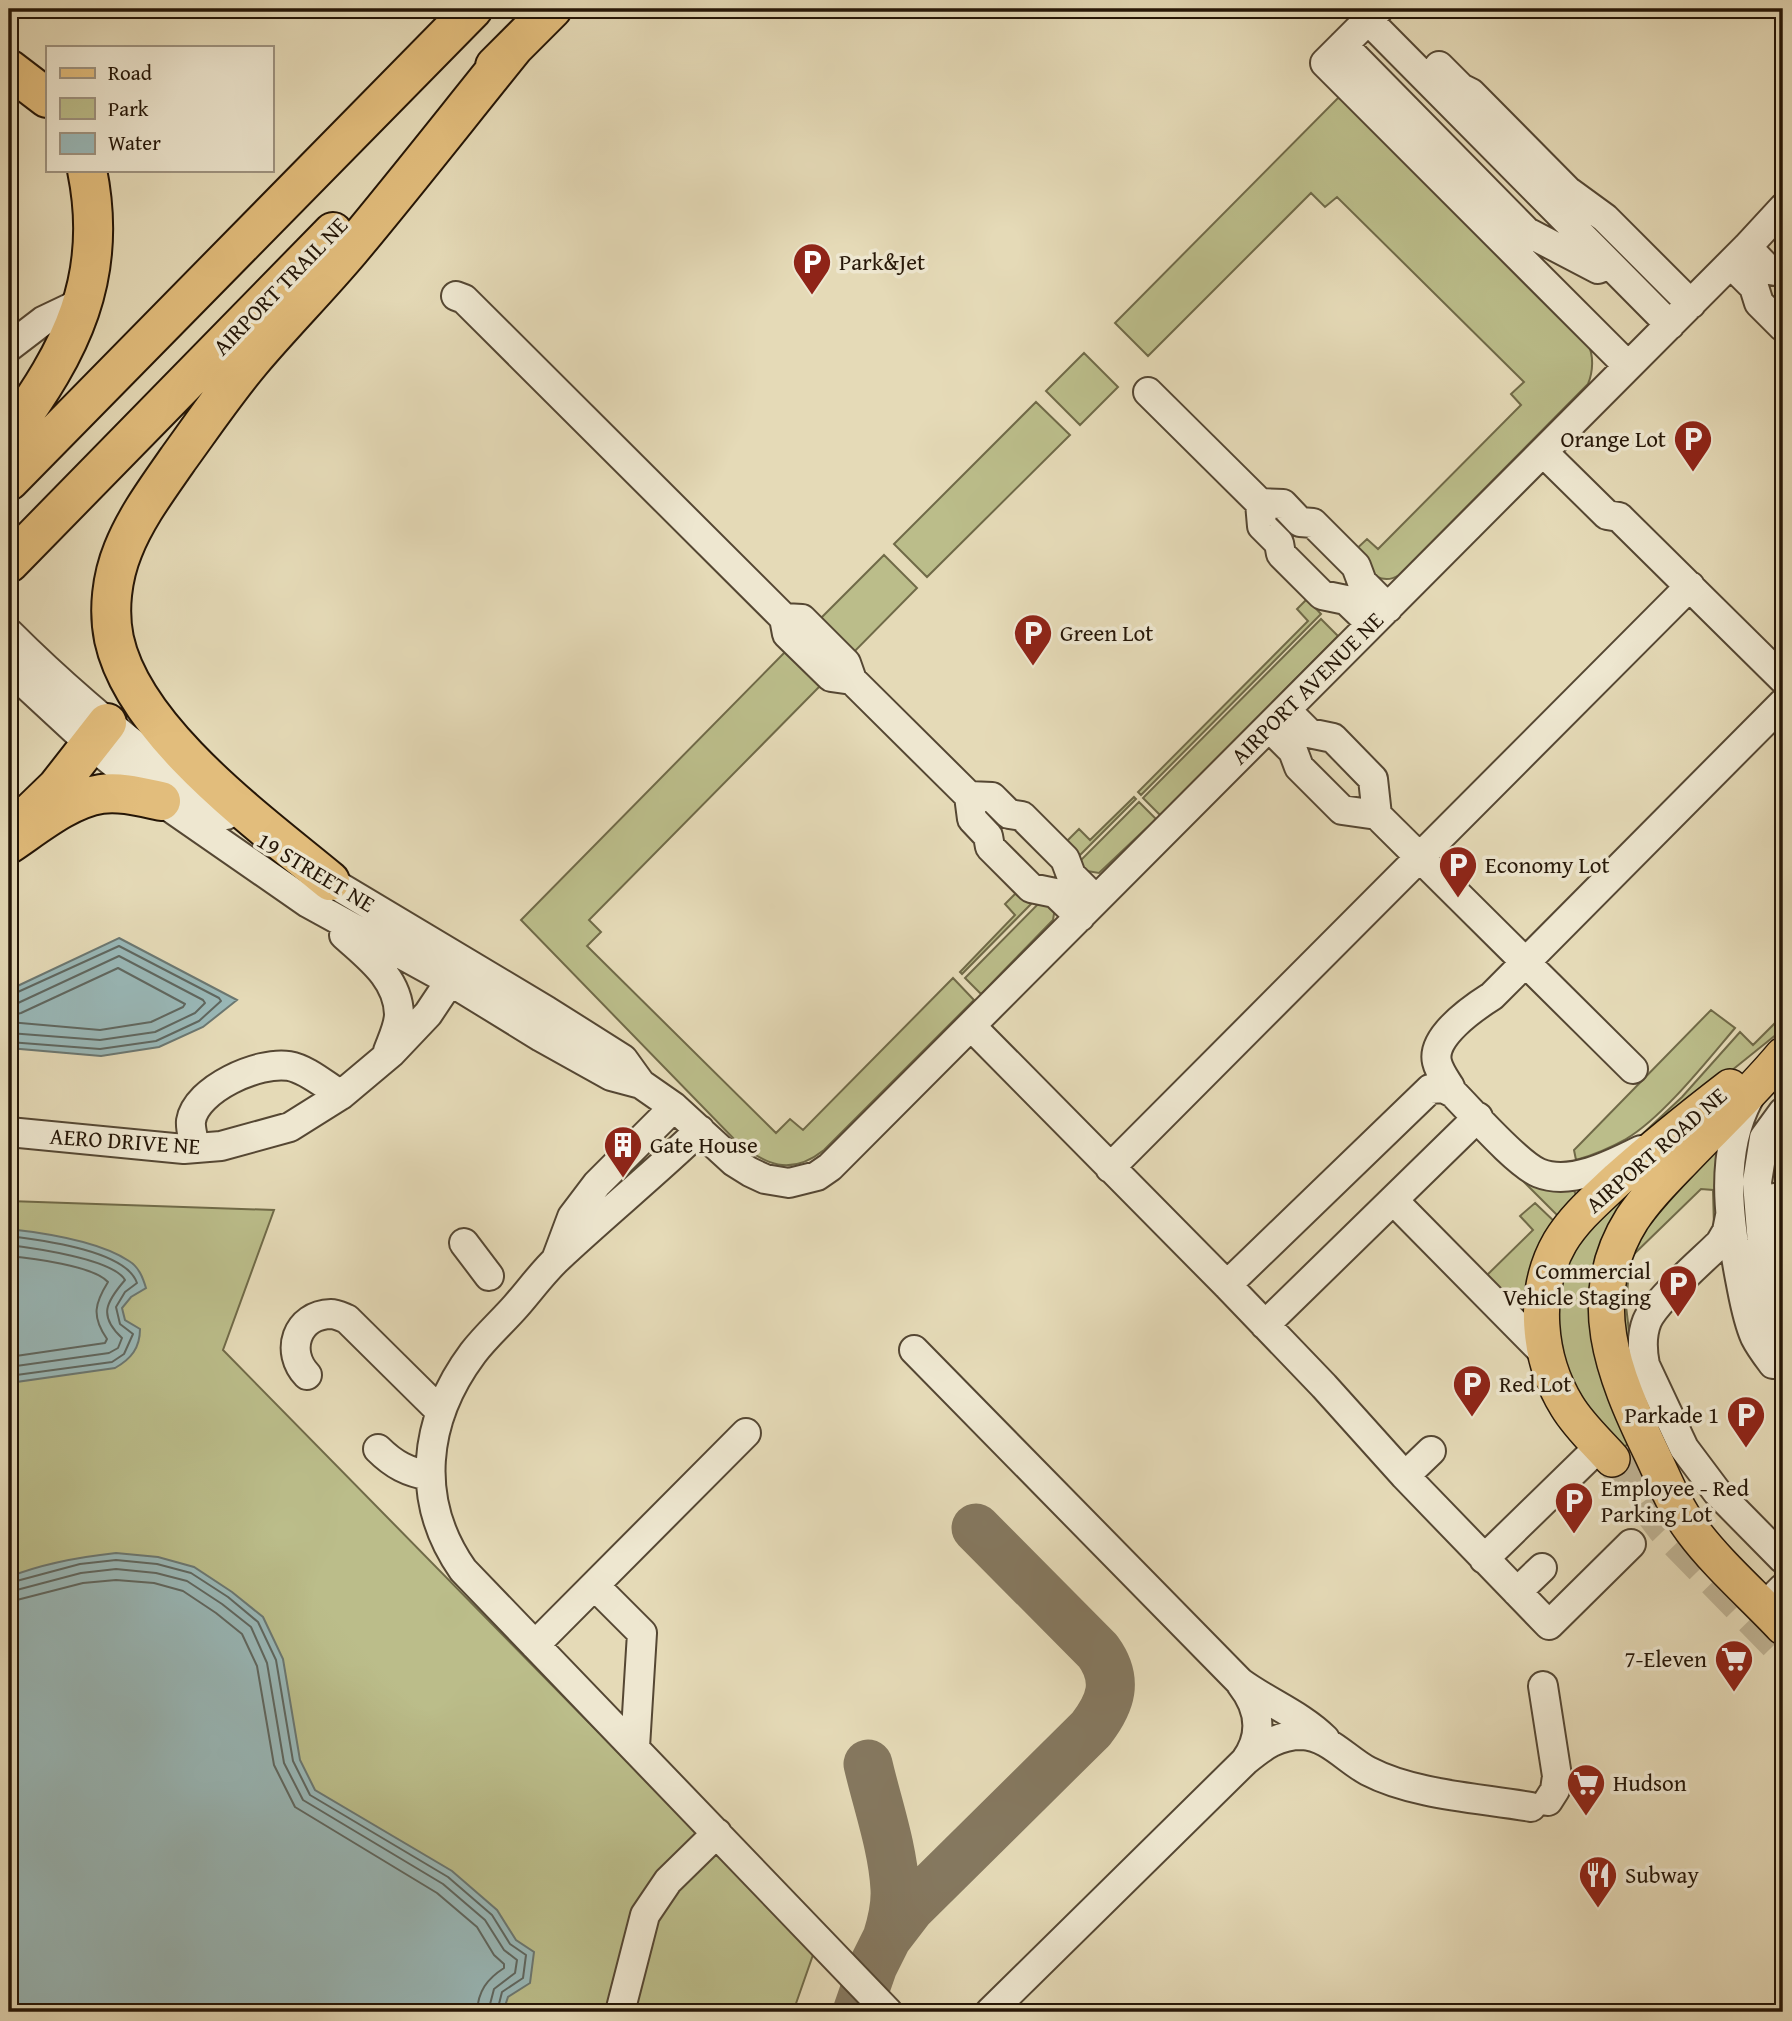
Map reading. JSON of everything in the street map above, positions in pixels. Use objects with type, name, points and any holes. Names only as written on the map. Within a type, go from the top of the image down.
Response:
[{"type":"highway","points":[[9,481],[472,9]]},
{"type":"highway","name":"AIRPORT TRAIL NE","points":[[9,563],[552,9]]},
{"type":"highway","points":[[319,892],[251,816],[215,783],[149,713],[130,682],[114,641],[110,617],[113,587],[123,550],[139,519],[198,432],[250,363],[349,251],[514,47]]},
{"type":"highway","points":[[9,69],[46,97]]},
{"type":"highway","points":[[9,435],[43,389],[85,301],[95,219],[87,172]]},
{"type":"highway","points":[[9,834],[57,787],[98,733]]},
{"type":"highway","points":[[9,844],[62,811],[99,794],[122,794],[161,801]]},
{"type":"main road","name":"AIRPORT ROAD NE","points":[[1606,1453],[1568,1407],[1556,1386],[1546,1356],[1541,1318],[1543,1294],[1549,1268],[1559,1244],[1591,1204],[1660,1141],[1783,1045]]},
{"type":"main road","name":"AIRPORT ROAD NE","points":[[1773,1067],[1644,1202],[1621,1239],[1612,1263],[1606,1307],[1612,1359],[1621,1385],[1672,1496],[1705,1546],[1778,1602]]},
{"type":"street","points":[[1364,24],[1471,93],[1568,191],[1605,218],[1691,304]]},
{"type":"street","points":[[1364,24],[1527,232],[1598,268]]},
{"type":"street","points":[[1364,24],[1598,268],[1666,329]]},
{"type":"street","points":[[1364,24],[1666,329]]},
{"type":"street","points":[[1364,24],[1325,63],[1629,366]]},
{"type":"street","name":"AIRPORT AVENUE NE","points":[[830,1167],[1739,256],[1783,208]]},
{"type":"street","points":[[1739,256],[1772,278]]},
{"type":"street","points":[[1772,278],[1771,293],[1783,306]]},
{"type":"street","points":[[1772,278],[1759,303],[1783,327]]},
{"type":"street","points":[[456,296],[464,299],[784,618],[802,619],[846,663],[852,680],[969,796],[972,819],[988,836],[990,847],[1031,888],[1063,884]]},
{"type":"street","points":[[9,347],[43,321],[85,301]]},
{"type":"street","points":[[1148,392],[1260,503],[1262,526],[1279,542],[1281,554],[1322,595],[1354,591]]},
{"type":"street","points":[[1548,447],[1617,505],[1619,517],[1783,679]]},
{"type":"street","points":[[1260,503],[1283,504],[1300,522],[1312,523],[1356,566],[1354,591],[1379,616]]},
{"type":"street","points":[[1115,1173],[1184,1114],[1203,1075],[1690,586]]},
{"type":"street","name":"19 STREET NE","points":[[9,633],[41,683],[98,733],[161,801],[457,971],[541,1037],[611,1076],[641,1084],[674,1107],[734,1162],[765,1179],[789,1183],[803,1181],[830,1167]]},
{"type":"street","name":"19 STREET NE","points":[[9,669],[41,683]]},
{"type":"street","points":[[1660,1141],[1615,1163],[1575,1175],[1552,1177],[1540,1174],[1523,1163],[1452,1090],[1437,1065],[1437,1047],[1444,1036],[1472,1009],[1492,996],[1783,703]]},
{"type":"street","points":[[1278,718],[1301,742],[1299,767],[1342,810],[1369,806]]},
{"type":"street","name":"19 STREET NE","points":[[98,733],[158,765],[246,830],[319,892]]},
{"type":"street","points":[[1301,742],[1333,738],[1373,779],[1369,806]]},
{"type":"street","points":[[969,796],[992,797],[1009,814],[1022,816],[1065,859],[1063,884],[1088,909]]},
{"type":"street","points":[[1369,806],[1633,1069]]},
{"type":"street","points":[[319,892],[390,981],[399,1014],[386,1057]]},
{"type":"street","name":"AERO DRIVE NE","points":[[9,1132],[184,1149],[221,1146],[290,1127],[341,1095],[386,1057],[425,1018],[457,971]]},
{"type":"street","points":[[971,1026],[1227,1285],[1549,1625],[1631,1544]]},
{"type":"street","points":[[195,1148],[191,1122],[196,1110],[203,1099],[220,1085],[240,1075],[265,1068],[289,1066],[341,1095]]},
{"type":"street","points":[[1773,1067],[1748,1100],[1734,1136],[1730,1216],[1750,1324],[1773,1364]]},
{"type":"street","points":[[1227,1285],[1425,1092],[1437,1087],[1452,1090]]},
{"type":"street","points":[[556,1260],[572,1217],[597,1184],[674,1107]]},
{"type":"street","points":[[1783,1112],[1764,1138],[1757,1182],[1773,1246],[1783,1304]]},
{"type":"street","points":[[1265,1325],[1478,1117]]},
{"type":"street","points":[[700,1130],[556,1260],[474,1352],[456,1377],[441,1412],[432,1443],[432,1507],[449,1550],[463,1570],[888,2012]]},
{"type":"street","points":[[1783,1130],[1777,1152],[1777,1220],[1766,1293],[1770,1314],[1783,1336]]},
{"type":"street","points":[[1393,1200],[1546,1356]]},
{"type":"street","points":[[1730,1216],[1727,1231],[1720,1243],[1648,1319],[1642,1350],[1645,1365],[1684,1448],[1717,1492],[1783,1559]]},
{"type":"street","points":[[464,1243],[489,1276]]},
{"type":"street","points":[[307,1375],[299,1366],[295,1353],[296,1339],[304,1325],[317,1317],[332,1314],[347,1319],[441,1412]]},
{"type":"street","points":[[914,1350],[1240,1682],[1258,1696],[1308,1724],[1353,1763],[1387,1779],[1434,1791],[1540,1804],[1555,1790],[1557,1776],[1543,1686]]},
{"type":"street","points":[[535,1646],[746,1433]]},
{"type":"street","points":[[378,1449],[393,1463],[411,1473],[430,1476]]},
{"type":"street","points":[[1405,1476],[1431,1451]]},
{"type":"street","points":[[1484,1559],[1606,1453]]},
{"type":"street","points":[[1517,1592],[1542,1568]]},
{"type":"street","points":[[595,1586],[642,1633],[635,1747]]},
{"type":"street","points":[[1240,1682],[1255,1705],[1258,1723],[1256,1742],[1245,1760]]},
{"type":"street","points":[[990,2012],[1245,1760],[1267,1743],[1291,1736],[1315,1737],[1332,1746]]},
{"type":"street","points":[[620,2012],[645,1915],[668,1881],[717,1833]]},
{"type":"green space","points":[[1338,98],[1346,99],[1588,344],[1592,359],[1588,384],[1399,575],[1385,579],[1367,570],[1351,554],[1367,539],[1378,549],[1521,405],[1511,394],[1524,382],[1337,197],[1325,207],[1311,193],[1148,356],[1115,323]]},
{"type":"green space","points":[[1084,353],[1118,387],[1080,425],[1046,391]]},
{"type":"green space","points":[[1036,402],[1070,435],[927,577],[894,544]]},
{"type":"green space","points":[[884,555],[917,588],[854,652],[818,621]]},
{"type":"green space","points":[[1307,599],[1321,614],[1141,795],[1138,792],[1308,621],[1297,609]]},
{"type":"green space","points":[[1321,619],[1338,636],[1160,815],[1143,798]]},
{"type":"green space","points":[[787,650],[821,685],[589,920],[601,932],[587,946],[776,1133],[790,1119],[803,1130],[953,978],[974,1000],[824,1150],[812,1158],[789,1165],[767,1161],[735,1140],[521,920]]},
{"type":"green space","points":[[1134,797],[1136,799],[1075,860],[1061,847],[1079,829],[1090,840]]},
{"type":"green space","points":[[1139,802],[1156,819],[1099,873],[1087,871],[1077,864]]},
{"type":"green space","points":[[1021,888],[1038,897],[962,974],[960,972],[1015,915],[1005,904]]},
{"type":"green space","points":[[1043,899],[1055,908],[1053,920],[981,994],[965,978]]},
{"type":"green space","points":[[1711,1010],[1735,1028],[1684,1088],[1640,1130],[1601,1151],[1576,1160],[1574,1150]]},
{"type":"green space","points":[[1783,1015],[1783,1029],[1659,1129],[1635,1141],[1682,1097],[1740,1032],[1753,1045]]},
{"type":"green space","points":[[1720,1134],[1721,1214],[1714,1227],[1713,1190],[1701,1189],[1630,1258],[1626,1306],[1630,1339],[1667,1444],[1646,1403],[1626,1349],[1620,1297],[1632,1246]]},
{"type":"green space","points":[[1670,1151],[1615,1227],[1636,1437],[1623,1448],[1593,1413],[1568,1376],[1553,1301],[1577,1236]]},
{"type":"green space","points":[[1521,1179],[1572,1186],[1577,1197],[1560,1218]]},
{"type":"green space","points":[[9,1201],[274,1210],[223,1350],[814,1952],[793,2012],[9,2012]]},
{"type":"green space","points":[[1535,1203],[1556,1223],[1526,1318],[1483,1279],[1533,1230],[1520,1216]]},
{"type":"water","points":[[119,938],[237,1000],[203,1027],[159,1047],[101,1056],[9,1048],[9,990]]},
{"type":"water","points":[[9,1229],[87,1243],[117,1254],[135,1266],[146,1288],[131,1297],[122,1308],[125,1320],[140,1329],[134,1352],[126,1361],[115,1368],[9,1383]]},
{"type":"water","points":[[116,1553],[158,1557],[194,1567],[263,1617],[283,1659],[300,1760],[315,1790],[452,1871],[497,1910],[516,1940],[534,1952],[530,1983],[508,1997],[503,2012],[22,2012],[9,2000],[9,1577],[62,1561]]},
{"type":"taxiway","points":[[857,2012],[873,1966],[887,1938],[910,1908],[1091,1729],[1108,1701],[1109,1672],[1098,1651],[976,1528]]},
{"type":"taxiway","points":[[868,1764],[894,1873],[895,1902],[887,1938]]},
{"type":"tunnel","points":[[1612,1459],[1665,1529],[1783,1650]]},
{"type":"place","name":"Park&Jet","points":[[812,296]]},
{"type":"place","name":"Orange Lot","points":[[1693,473]]},
{"type":"place","name":"Green Lot","points":[[1033,667]]},
{"type":"place","name":"Economy Lot","points":[[1458,899]]},
{"type":"place","name":"Gate House","points":[[623,1179]]},
{"type":"place","name":"Commercial Vehicle Staging","points":[[1678,1318]]},
{"type":"place","name":"Red Lot","points":[[1472,1418]]},
{"type":"place","name":"Parkade 1","points":[[1746,1449]]},
{"type":"place","name":"Employee - Red Parking Lot","points":[[1574,1535]]},
{"type":"place","name":"7-Eleven","points":[[1734,1693]]},
{"type":"place","name":"Hudson","points":[[1586,1817]]},
{"type":"place","name":"Subway","points":[[1598,1909]]}]
